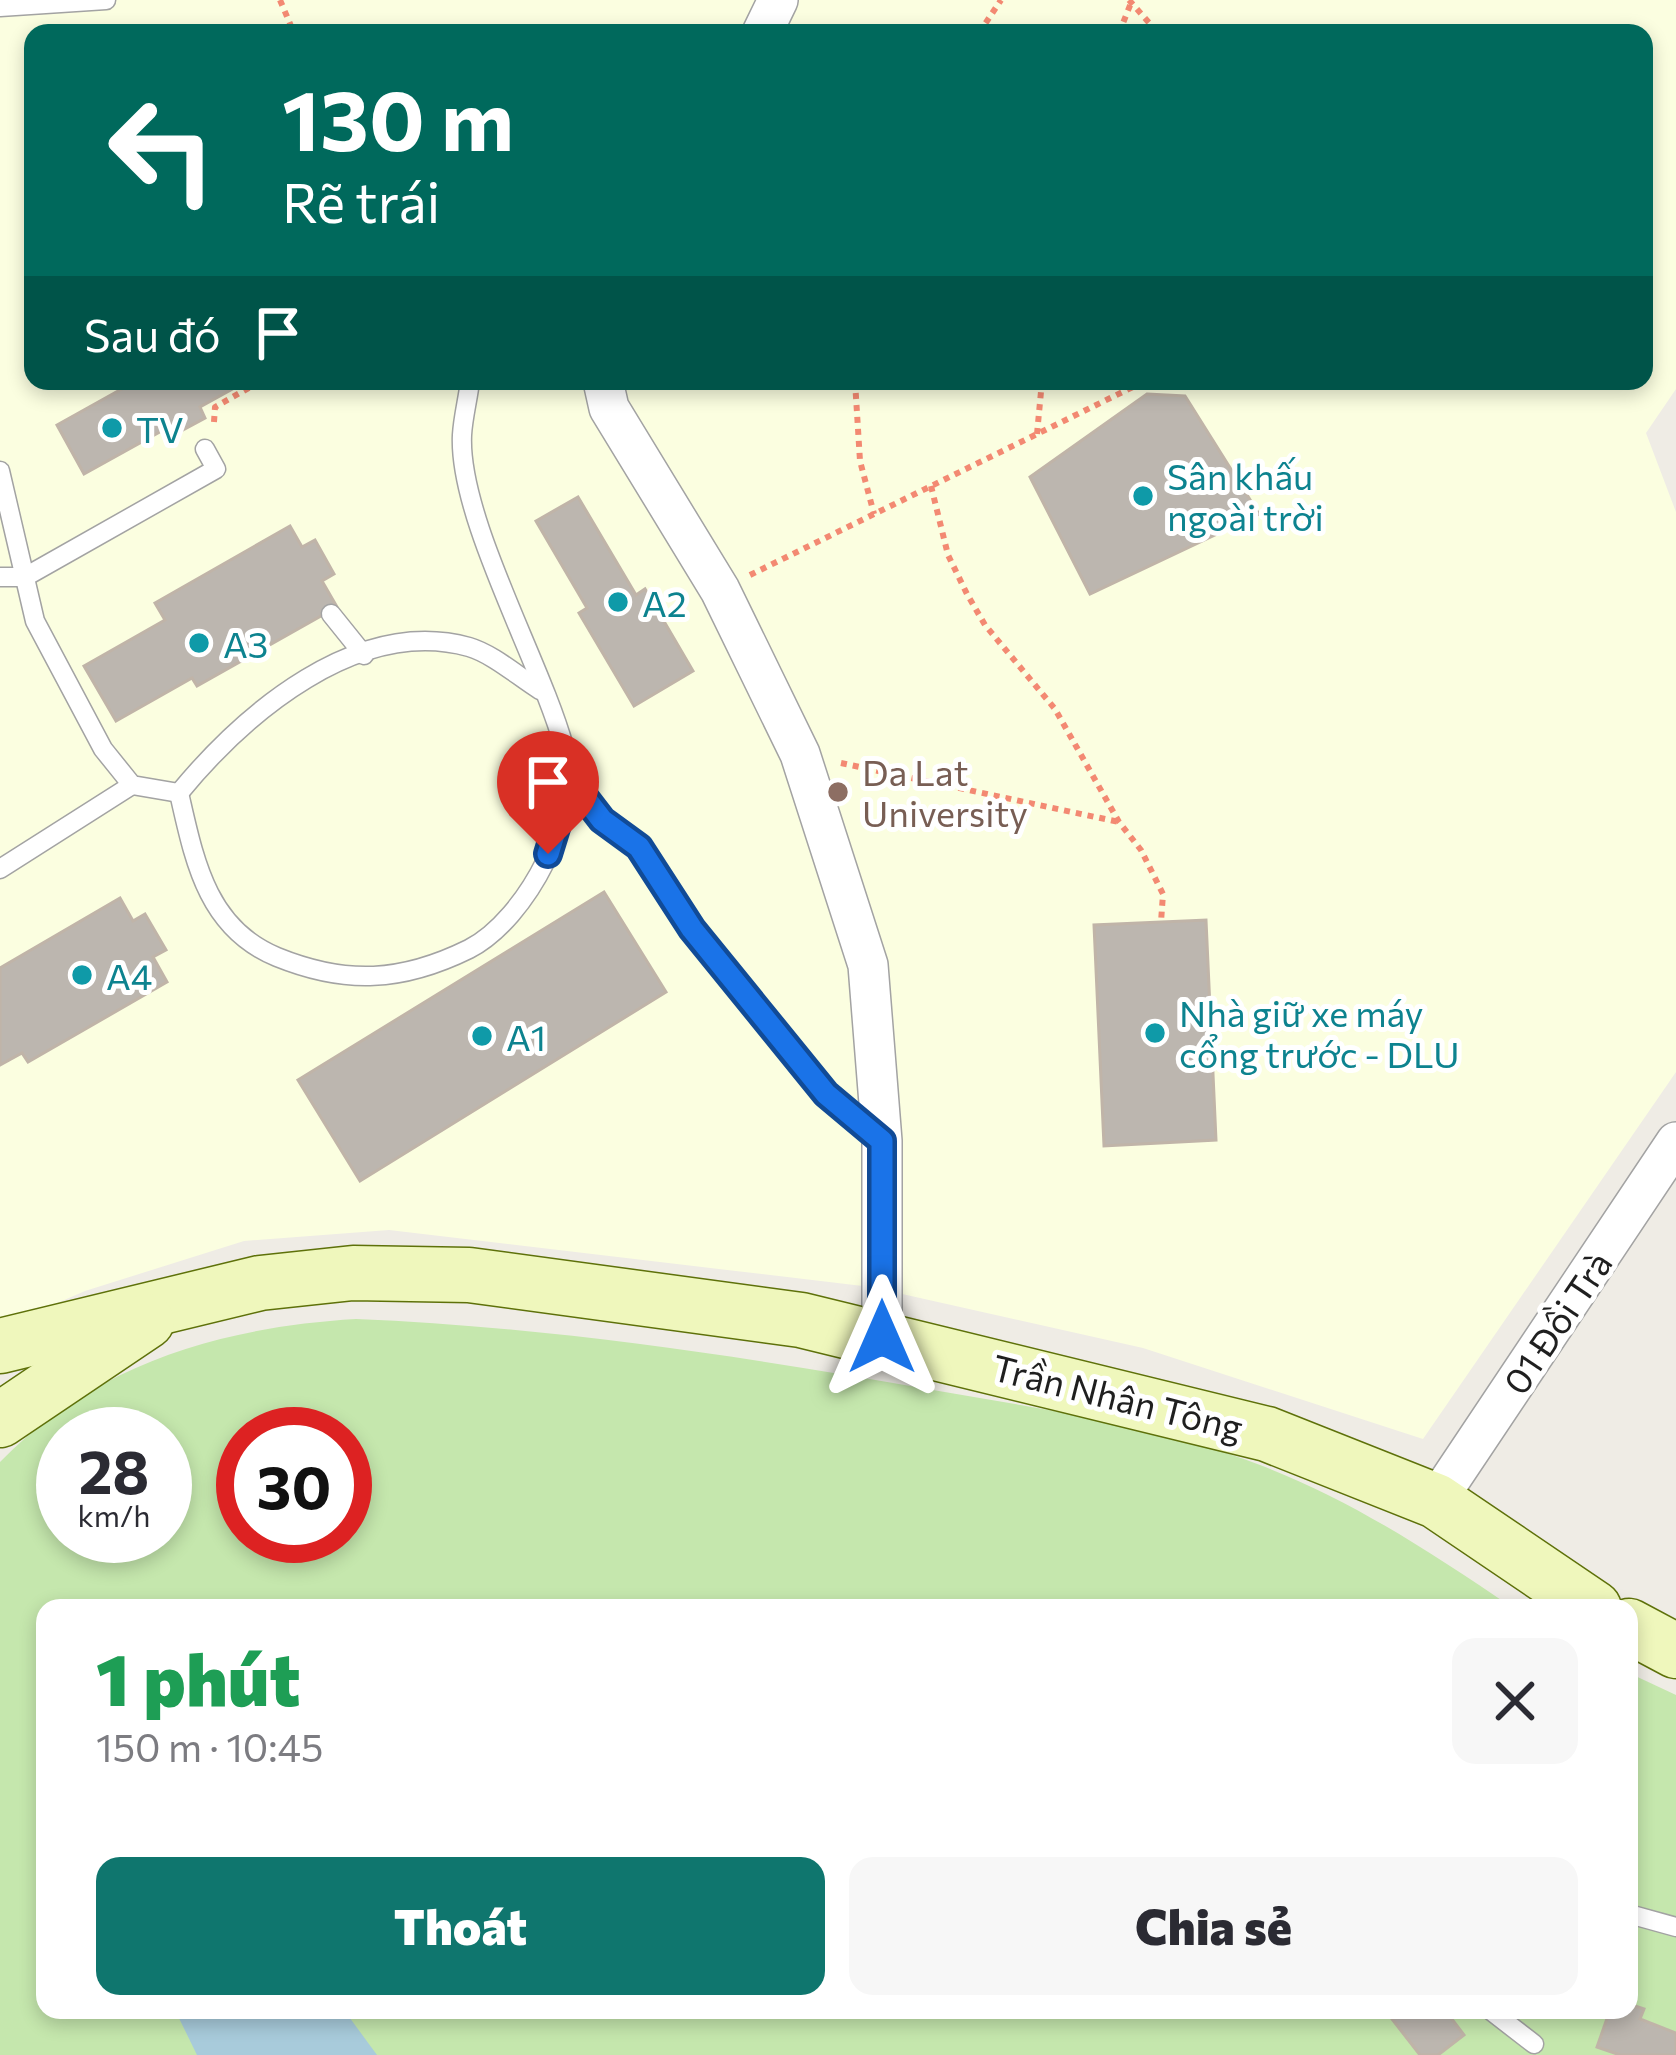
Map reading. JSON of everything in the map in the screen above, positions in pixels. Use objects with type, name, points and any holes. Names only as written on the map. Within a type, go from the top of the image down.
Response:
[{"type":"main road","name":"Trần Nhân Tông","points":[[0,1346],[260,1283],[353,1273],[469,1275],[801,1320],[1267,1434],[1436,1502],[1581,1599]]},
{"type":"main road","name":"Trần Nhân Tông","points":[[0,1420],[174,1302]]},
{"type":"main road","points":[[1638,1631],[1676,1651]]},
{"type":"street","points":[[605,390],[609,408],[631,448],[720,590],[800,754],[868,965],[882,1141],[882,1337]]},
{"type":"street","name":"01 Đồi Trà","points":[[1436,1502],[1676,1142]]},
{"type":"lane","points":[[0,8],[106,0]]},
{"type":"lane","points":[[179,793],[201,886],[226,920],[270,954],[324,975],[379,980],[436,965],[492,937],[522,907],[548,854],[565,799],[566,750],[479,524],[462,439],[469,390]]},
{"type":"lane","points":[[0,577],[25,578],[216,469],[205,449]]},
{"type":"lane","points":[[0,471],[35,621],[103,748],[132,785]]},
{"type":"lane","points":[[332,614],[364,655]]},
{"type":"lane","points":[[179,793],[216,748],[278,695],[364,655],[410,641],[472,647],[540,690]]},
{"type":"lane","points":[[565,772],[602,820],[639,847],[692,929],[826,1094],[882,1141]]},
{"type":"lane","points":[[0,869],[132,785],[179,793]]},
{"type":"lane","points":[[1638,1916],[1676,1927]]},
{"type":"lane","points":[[1502,2019],[1534,2044]]},
{"type":"path","points":[[1131,1],[1150,24]]},
{"type":"path","points":[[205,449],[195,434],[216,421],[215,407],[245,390]]},
{"type":"path","points":[[856,390],[860,461],[874,514]]},
{"type":"path","points":[[1037,434],[1041,390]]},
{"type":"path","points":[[720,590],[1127,390]]},
{"type":"path","points":[[931,486],[948,555],[967,595],[1055,709],[1119,822],[1142,850],[1163,894],[1161,922]]},
{"type":"path","points":[[800,754],[1119,822]]},
{"type":"shaded area","name":"Da Lat University","points":[[0,0],[1676,0],[1676,389],[1646,433],[1676,512],[1676,1072],[1423,1439],[1143,1348],[871,1287],[389,1230],[244,1241],[85,1291],[0,1328]]},
{"type":"green space","points":[[356,1319],[429,1323],[717,1355],[1057,1412],[1140,1429],[1260,1465],[1359,1511],[1499,1599],[36,1599],[36,2019],[1638,2019],[1638,1677],[1676,1695],[1676,2055],[0,2055],[0,1462],[36,1429],[36,1563],[192,1563],[192,1407],[66,1407],[120,1375],[210,1342],[306,1323]]},
{"type":"water","points":[[179,2019],[351,2019],[377,2055],[197,2055]]},
{"type":"building","name":"TV","points":[[120,390],[231,390],[200,407],[205,418],[181,431],[176,423],[84,474],[57,425]]},
{"type":"building","name":"Sân khấu ngoài trời","points":[[1147,394],[1185,396],[1259,514],[1090,594],[1030,477]]},
{"type":"building","name":"A2","points":[[578,497],[636,595],[645,589],[693,671],[634,706],[579,613],[587,608],[536,521]]},
{"type":"building","name":"A3","points":[[290,526],[302,547],[315,540],[334,574],[322,581],[337,607],[197,686],[192,678],[116,721],[84,666],[165,620],[155,603]]},
{"type":"building","name":"A1","points":[[604,892],[666,992],[360,1181],[298,1080]]},
{"type":"building","name":"A4","points":[[120,898],[133,921],[145,914],[166,950],[153,957],[167,982],[28,1062],[22,1053],[0,1065],[0,968]]},
{"type":"building","name":"Nhà giữ xe máy cổng trước - DLU","points":[[1206,920],[1216,1140],[1104,1146],[1094,925]]},
{"type":"building","points":[[1638,2007],[1644,2009],[1640,2019],[1676,2033],[1676,2055],[1620,2055],[1597,2047],[1607,2019],[1638,2019]]},
{"type":"building","points":[[1392,2019],[1452,2019],[1464,2035],[1438,2055],[1420,2055]]},
{"type":"place","name":"TV","points":[[112,428]]},
{"type":"place","name":"Sân khấu ngoài trời","points":[[1143,496]]},
{"type":"place","name":"A2","points":[[618,602]]},
{"type":"place","name":"A3","points":[[199,643]]},
{"type":"place","name":"Da Lat University","points":[[838,792]]},
{"type":"place","name":"A4","points":[[82,975]]},
{"type":"place","name":"Nhà giữ xe máy cổng trước - DLU","points":[[1155,1033]]},
{"type":"place","name":"A1","points":[[482,1036]]},
{"type":"route","points":[[548,854],[565,799],[565,772],[602,820],[639,847],[692,929],[826,1094],[882,1141],[882,1337]]}]
